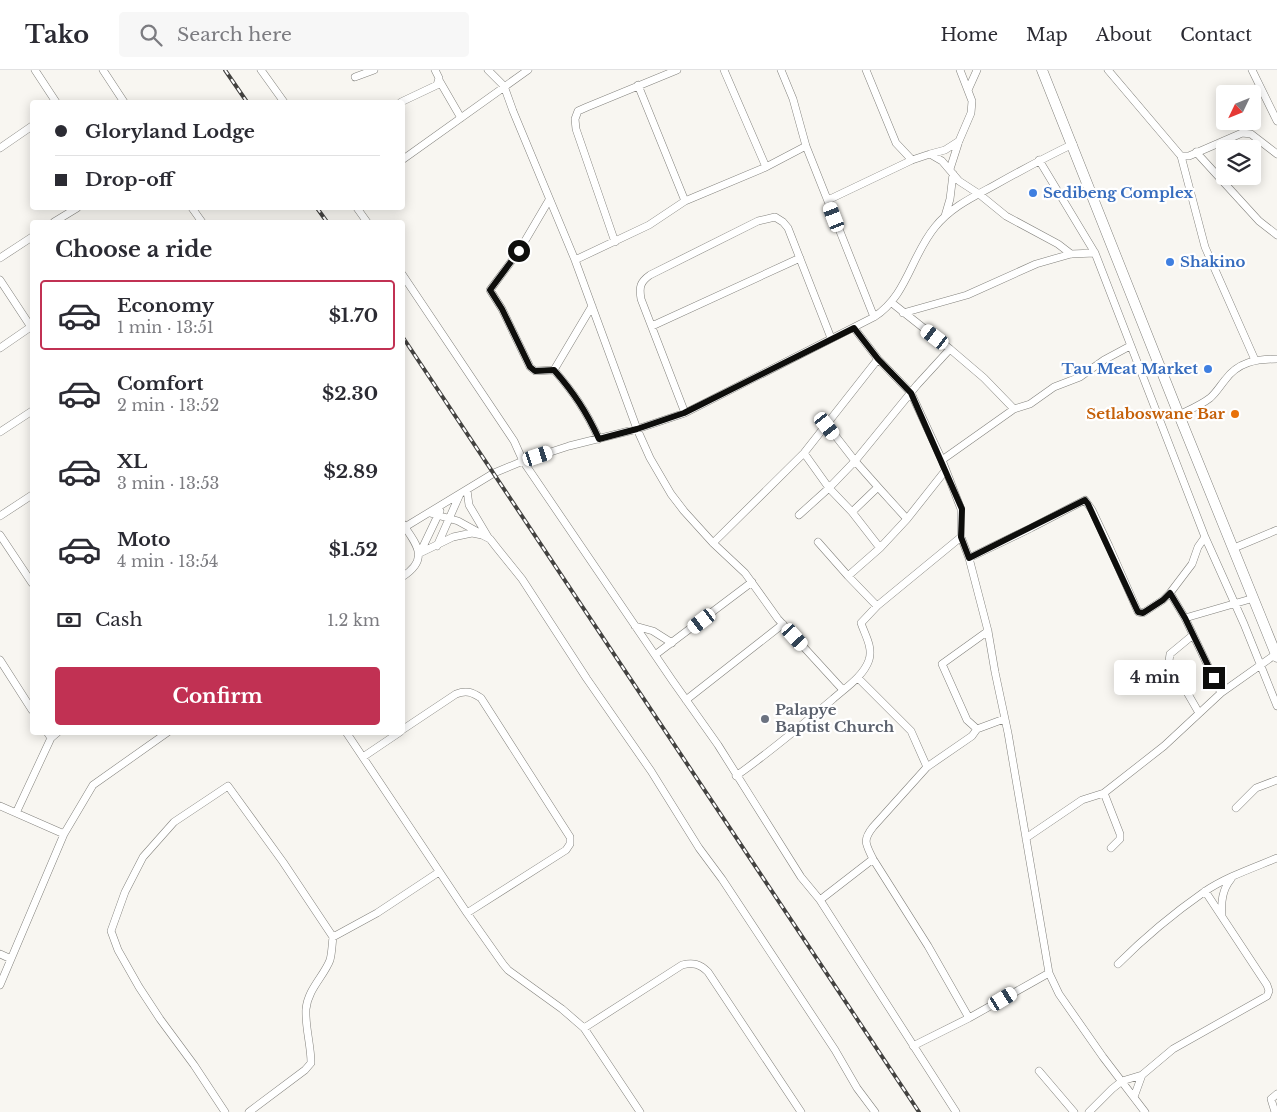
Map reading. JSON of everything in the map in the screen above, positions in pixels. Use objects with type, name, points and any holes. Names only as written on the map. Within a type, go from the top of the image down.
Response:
[{"type":"street","points":[[35,70],[55,100]]},
{"type":"street","points":[[103,70],[123,100]]},
{"type":"street","points":[[261,70],[283,100]]},
{"type":"street","points":[[355,77],[374,70]]},
{"type":"street","points":[[435,70],[461,118]]},
{"type":"street","points":[[488,70],[504,86],[512,111],[575,260],[637,429],[650,458],[671,494],[713,543],[745,572],[783,624],[843,690]]},
{"type":"street","points":[[405,158],[528,70]]},
{"type":"street","points":[[615,242],[576,129],[575,119],[578,111],[678,70]]},
{"type":"street","points":[[724,70],[766,167]]},
{"type":"street","points":[[781,70],[793,99],[806,146],[874,317]]},
{"type":"street","points":[[866,70],[896,143],[912,160]]},
{"type":"street","points":[[945,216],[950,199],[951,172],[959,141],[971,113],[972,101],[960,70]]},
{"type":"street","points":[[968,90],[977,70]]},
{"type":"street","points":[[1026,838],[1082,800],[1104,793],[1164,746],[1221,692],[1276,655],[1042,70]]},
{"type":"street","points":[[1108,70],[1181,156],[1205,247],[1255,360]]},
{"type":"street","points":[[1252,70],[1277,121]]},
{"type":"street","points":[[405,100],[437,84],[439,80]]},
{"type":"street","points":[[638,85],[684,201]]},
{"type":"street","points":[[0,148],[30,127]]},
{"type":"street","points":[[1181,156],[1189,156],[1242,134],[1251,134],[1277,154]]},
{"type":"street","points":[[828,200],[912,160],[945,150],[959,141]]},
{"type":"street","points":[[405,524],[430,512],[494,473],[569,446],[637,429],[684,413],[874,317],[892,303],[910,274],[927,239],[945,216],[960,204],[1039,160],[1073,144]]},
{"type":"street","points":[[575,260],[649,225],[684,201],[766,167],[806,146]]},
{"type":"street","points":[[1196,152],[1259,221],[1277,235]]},
{"type":"street","points":[[930,154],[942,161],[967,187],[979,194],[1006,216],[1058,244],[1071,254]]},
{"type":"street","points":[[1039,160],[1095,253],[1205,537],[1261,664],[1277,706]]},
{"type":"street","points":[[549,200],[519,251],[490,290],[502,309],[530,367],[535,371],[554,370]]},
{"type":"street","points":[[57,220],[74,210]]},
{"type":"street","points":[[684,413],[642,299],[640,288],[643,280],[758,221],[775,217],[788,228],[831,338]]},
{"type":"street","points":[[0,258],[30,238]]},
{"type":"street","points":[[903,313],[967,295],[1036,264],[1071,254],[1095,253]]},
{"type":"street","points":[[652,326],[800,258]]},
{"type":"street","points":[[405,278],[514,441],[523,461],[718,745],[800,877],[820,900],[956,1112]]},
{"type":"street","points":[[0,280],[30,324]]},
{"type":"street","points":[[892,303],[950,348],[984,378],[1014,409]]},
{"type":"street","points":[[554,370],[592,306]]},
{"type":"street","points":[[0,348],[30,328]]},
{"type":"street","points":[[854,328],[878,359],[911,393],[962,509],[961,537],[969,558],[988,631],[1049,974],[1059,994],[1145,1112]]},
{"type":"street","points":[[942,460],[1014,409],[1030,404],[1054,387],[1080,376],[1130,346]]},
{"type":"street","points":[[799,515],[855,461],[950,348]]},
{"type":"street","points":[[713,543],[804,453],[878,359]]},
{"type":"street","points":[[1179,415],[1209,399],[1235,368],[1255,360],[1277,359]]},
{"type":"street","points":[[554,370],[571,389],[586,412],[599,439]]},
{"type":"street","points":[[0,432],[30,411]]},
{"type":"street","points":[[827,426],[907,520]]},
{"type":"street","points":[[804,453],[829,488],[852,512],[880,548]]},
{"type":"street","points":[[848,576],[880,548],[907,520],[945,470]]},
{"type":"street","points":[[852,512],[878,487]]},
{"type":"street","points":[[467,490],[469,505],[486,537],[522,579],[835,1050],[857,1088],[875,1112]]},
{"type":"street","points":[[437,546],[460,494]]},
{"type":"street","points":[[0,516],[30,496]]},
{"type":"street","points":[[969,558],[1085,500],[1102,532],[1138,612],[1143,613],[1170,593],[1192,564],[1198,547],[1205,537]]},
{"type":"street","points":[[405,575],[414,569],[417,564],[420,553],[443,504]]},
{"type":"street","points":[[430,512],[450,518],[486,537]]},
{"type":"street","points":[[405,527],[420,553]]},
{"type":"street","points":[[1234,548],[1277,530]]},
{"type":"street","points":[[420,553],[453,537],[472,533],[486,537]]},
{"type":"street","points":[[0,535],[30,580]]},
{"type":"street","points":[[736,776],[776,747],[858,678],[869,660],[870,653],[870,647],[861,623],[877,606],[961,537]]},
{"type":"street","points":[[818,542],[877,606]]},
{"type":"street","points":[[655,655],[752,582]]},
{"type":"street","points":[[1170,593],[1185,618],[1221,692]]},
{"type":"street","points":[[1185,618],[1254,598]]},
{"type":"street","points":[[686,700],[783,624]]},
{"type":"street","points":[[635,626],[653,631],[672,643]]},
{"type":"street","points":[[977,729],[967,720],[942,664],[988,631]]},
{"type":"street","points":[[1193,635],[1170,654],[1168,661],[1199,713]]},
{"type":"street","points":[[0,660],[30,707]]},
{"type":"street","points":[[858,678],[911,731],[927,767]]},
{"type":"street","points":[[405,729],[456,694],[472,692],[481,698],[570,837],[570,844],[566,850],[467,914]]},
{"type":"street","points":[[968,1018],[928,946],[873,859],[866,844],[866,836],[927,767],[972,736],[977,729],[1004,719]]},
{"type":"street","points":[[16,813],[49,735]]},
{"type":"street","points":[[0,985],[64,834],[93,785],[164,735]]},
{"type":"street","points":[[348,735],[467,914],[508,970],[562,1009],[584,1028],[640,1112]]},
{"type":"street","points":[[363,757],[396,735]]},
{"type":"street","points":[[1236,808],[1256,788],[1277,780]]},
{"type":"street","points":[[225,1112],[144,995],[118,950],[111,931],[125,892],[143,857],[174,822],[228,786],[283,862],[333,937],[330,960],[315,984],[306,1008],[311,1063],[305,1070],[248,1112]]},
{"type":"street","points":[[1104,793],[1120,834],[1120,839],[1111,848]]},
{"type":"street","points":[[0,806],[64,834]]},
{"type":"street","points":[[1118,964],[1154,931],[1205,892],[1233,877],[1277,858]]},
{"type":"street","points":[[820,900],[873,859]]},
{"type":"street","points":[[333,937],[377,913],[439,872]]},
{"type":"street","points":[[1222,918],[1222,896],[1226,884],[1233,877]]},
{"type":"street","points":[[1089,1112],[1122,1081],[1142,1075],[1173,1049],[1267,996],[1269,991],[1267,985],[1205,892]]},
{"type":"street","points":[[0,954],[11,959]]},
{"type":"street","points":[[584,1028],[682,965],[691,963],[702,965],[802,1112]]},
{"type":"street","points":[[913,1046],[1049,974]]},
{"type":"street","points":[[1039,1071],[1074,1112]]},
{"type":"street","points":[[1134,1097],[1142,1075]]},
{"type":"street","points":[[1275,1112],[1271,1099],[1277,1094]]},
{"type":"railway","points":[[225,70],[246,100]]},
{"type":"railway","points":[[318,210],[326,220]]},
{"type":"railway","points":[[405,341],[919,1112]]},
{"type":"place","name":"Sedibeng Complex","points":[[1033,193]]},
{"type":"place","name":"Shakino","points":[[1170,262]]},
{"type":"place","name":"Tau Meat Market","points":[[1208,369]]},
{"type":"place","name":"Setlaboswane Bar","points":[[1235,414]]},
{"type":"place","name":"Palapye Baptist Church","points":[[765,719]]},
{"type":"route","points":[[519,251],[490,290],[502,309],[530,367],[535,371],[554,370],[571,389],[586,412],[599,439],[637,429],[684,413],[854,328],[878,359],[911,393],[962,509],[961,537],[969,558],[1085,500],[1103,534],[1138,612],[1143,613],[1170,593],[1185,618],[1214,678]]}]
